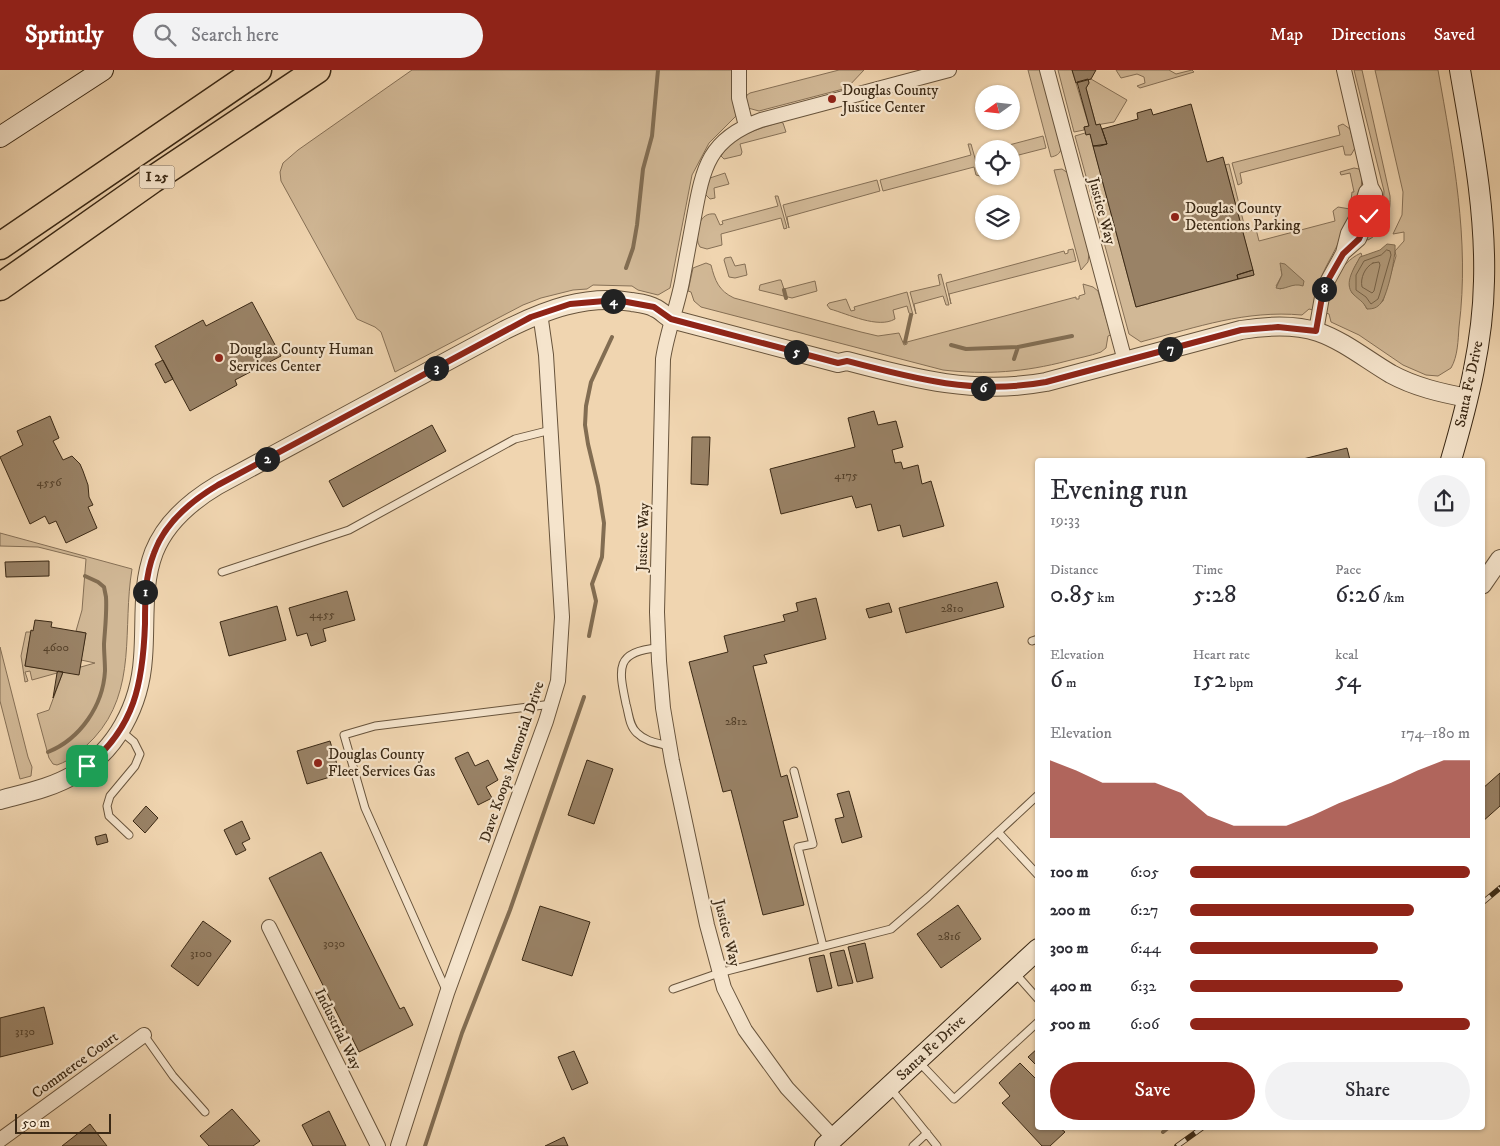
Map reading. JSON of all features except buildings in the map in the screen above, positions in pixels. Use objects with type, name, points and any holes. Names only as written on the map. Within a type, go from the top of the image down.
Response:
[{"type":"highway","name":"I 25","points":[[0,246],[258,70]]},
{"type":"highway","name":"I 25","points":[[0,287],[152,180],[317,70]]},
{"type":"main road","points":[[0,138],[104,70]]},
{"type":"main road","name":"Santa Fe Drive","points":[[1452,458],[1468,398],[1478,348],[1483,308],[1484,234],[1475,158],[1460,70]]},
{"type":"main road","name":"Santa Fe Drive","points":[[830,1142],[1035,952]]},
{"type":"street","points":[[739,70],[740,102],[746,126]]},
{"type":"street","name":"Justice Way","points":[[830,1142],[758,1050],[735,1013],[719,973],[707,925],[663,708],[658,648],[657,612],[664,354],[671,319],[680,292],[702,174],[718,147],[746,126],[761,120],[949,70]]},
{"type":"street","name":"Justice Way","points":[[1048,70],[1125,361]]},
{"type":"street","points":[[1316,331],[1322,297],[1327,282],[1343,254],[1359,239],[1372,208],[1375,194],[1371,187],[1344,70]]},
{"type":"street","points":[[0,800],[44,788],[77,774],[97,759],[120,731],[133,706],[142,672],[146,588],[149,566],[162,537],[182,511],[218,485],[540,314],[570,304],[616,300],[654,307],[671,319],[838,363],[847,361],[954,386],[996,388],[1030,385],[1241,330],[1262,327],[1316,331],[1334,339],[1392,374],[1414,384],[1444,394],[1468,398]]},
{"type":"street","name":"Dave Koops Memorial Drive","points":[[398,1146],[447,993],[552,704],[558,681],[562,616],[546,355],[540,314]]},
{"type":"street","points":[[1485,581],[1500,559]]},
{"type":"street","name":"Industrial Way","points":[[269,927],[378,1146]]},
{"type":"street","name":"Commerce Court","points":[[0,1140],[144,1035]]},
{"type":"lane","points":[[222,572],[349,530],[516,439],[551,430]]},
{"type":"lane","points":[[658,648],[644,649],[630,654],[623,663],[620,674],[631,725],[637,733],[647,740],[670,746]]},
{"type":"lane","points":[[447,993],[365,808],[344,735],[375,726],[552,704]]},
{"type":"lane","points":[[120,731],[134,742],[140,754],[134,766],[110,796],[107,806],[109,816],[129,835]]},
{"type":"lane","points":[[794,771],[813,844],[798,847],[824,946]]},
{"type":"lane","points":[[673,988],[719,973],[891,929],[1035,798]]},
{"type":"lane","points":[[998,832],[1035,871]]},
{"type":"lane","points":[[1013,972],[1035,996]]},
{"type":"lane","points":[[918,1060],[954,1099],[1035,1025]]},
{"type":"lane","points":[[144,1035],[169,1071],[204,1112]]},
{"type":"lane","points":[[889,1087],[937,1146]]},
{"type":"lane","points":[[913,1146],[927,1133]]},
{"type":"shaded area","points":[[412,70],[735,70],[732,96],[736,116],[709,143],[692,175],[670,288],[658,295],[638,290],[632,286],[593,285],[587,289],[573,290],[541,298],[523,305],[395,372],[381,332],[375,327],[357,319],[281,181],[280,172],[283,163],[298,150]]},
{"type":"shaded area","points":[[839,70],[864,70],[847,88],[759,111],[748,108],[746,99],[750,93]]},
{"type":"shaded area","points":[[1028,70],[1041,70],[1061,149],[1053,157],[1051,157]]},
{"type":"shaded area","points":[[1058,70],[1072,70],[1089,126],[1084,127],[1084,130],[1074,132]]},
{"type":"shaded area","points":[[1116,70],[1169,70],[1176,74],[1192,70],[1194,72],[1140,88],[1137,86],[1145,83],[1144,77],[1137,74],[1121,78]]},
{"type":"shaded area","points":[[1354,70],[1362,70],[1390,196],[1388,215],[1383,227],[1368,240],[1366,239],[1370,222],[1375,224],[1383,207],[1384,191]]},
{"type":"shaded area","points":[[1375,70],[1438,70],[1458,198],[1461,230],[1462,294],[1456,353],[1451,368],[1438,376],[1426,375],[1403,365],[1359,335],[1331,322],[1329,314],[1326,313],[1330,295],[1340,271],[1361,253],[1362,256],[1356,264],[1351,278],[1352,293],[1362,300],[1367,309],[1383,301],[1396,256],[1395,251],[1404,241],[1404,232],[1393,234],[1402,215],[1403,192]]},
{"type":"shaded area","points":[[1088,79],[1127,100],[1114,122],[1096,125],[1086,88],[1089,83]]},
{"type":"shaded area","points":[[780,122],[783,123],[786,132],[740,144],[741,155],[724,159],[721,156],[739,138],[755,130]]},
{"type":"shaded area","points":[[1343,124],[1350,129],[1355,148],[1351,155],[1345,155],[1343,146],[1240,173],[1242,183],[1238,185],[1232,163],[1340,135],[1338,126]]},
{"type":"shaded area","points":[[1085,133],[1090,134],[1136,307],[1254,275],[1225,165],[1229,164],[1246,232],[1256,229],[1259,241],[1335,221],[1333,211],[1338,207],[1350,209],[1352,192],[1354,192],[1350,173],[1341,175],[1340,172],[1354,168],[1359,169],[1362,179],[1360,192],[1348,224],[1320,280],[1313,310],[1309,309],[1302,315],[1281,314],[1241,317],[1141,342],[1129,334],[1075,136]],"holes":[[[1281,269],[1304,281],[1280,289],[1276,286],[1282,275]]]},
{"type":"shaded area","points":[[1043,136],[1046,148],[1020,155],[1020,142]]},
{"type":"shaded area","points":[[968,144],[971,144],[975,158],[975,171],[974,167],[883,191],[880,180],[971,155]]},
{"type":"shaded area","points":[[1062,169],[1068,173],[1089,253],[1088,262],[1081,270],[1054,170]]},
{"type":"shaded area","points":[[725,173],[729,184],[714,188],[715,198],[710,199],[705,194],[710,178]]},
{"type":"shaded area","points":[[877,180],[880,191],[787,217],[789,228],[783,205]]},
{"type":"shaded area","points":[[775,196],[778,196],[787,228],[784,229],[781,218],[721,234],[722,245],[707,249],[700,247],[698,243],[698,228],[705,216],[715,214],[720,225],[723,224],[722,221],[778,206]]},
{"type":"shaded area","points":[[1073,249],[1076,261],[949,294],[951,304],[946,283],[1064,251],[1065,254],[1068,253],[1068,250]]},
{"type":"shaded area","points":[[731,257],[735,266],[745,264],[747,275],[735,278],[729,277],[724,260]]},
{"type":"shaded area","points":[[706,263],[711,265],[716,281],[721,289],[734,298],[878,336],[899,333],[904,345],[907,342],[1076,297],[1076,299],[1079,299],[1079,296],[1085,294],[1083,284],[1093,287],[1098,291],[1111,335],[1108,336],[1106,348],[1101,352],[1051,365],[1005,372],[943,370],[701,307],[694,301],[691,292],[688,291],[693,268]]},
{"type":"shaded area","points":[[941,274],[949,305],[946,305],[943,296],[914,304],[916,314],[910,292],[940,285],[938,275]]},
{"type":"shaded area","points":[[781,280],[784,289],[815,281],[817,291],[792,298],[759,290],[760,285]]},
{"type":"shaded area","points":[[907,292],[913,315],[909,313],[907,306],[893,310],[895,319],[888,322],[863,320],[830,309],[827,305],[846,299],[851,311],[855,310],[854,307]]},
{"type":"shaded area","points":[[0,533],[132,569],[129,591],[126,658],[117,700],[108,719],[94,738],[72,757],[57,765],[53,764],[49,758],[37,714],[49,710],[63,672],[95,663],[81,660],[86,633],[76,631],[82,610],[86,559],[38,547],[0,546]]},
{"type":"shaded area","points":[[26,632],[31,632],[25,666],[58,671],[57,673],[32,680],[30,671],[25,672],[28,681],[25,682],[21,656]]},
{"type":"shaded area","points":[[0,647],[32,767],[31,776],[20,779],[0,701]]},
{"type":"water","points":[[1387,244],[1395,245],[1395,250],[1386,292],[1379,305],[1375,308],[1367,309],[1350,290],[1351,275],[1360,257],[1380,250]]},
{"type":"water","points":[[1280,263],[1285,264],[1304,281],[1303,286],[1295,285],[1276,288],[1282,275]]},
{"type":"waterway","points":[[626,268],[633,248],[643,169],[652,136],[658,70]]},
{"type":"waterway","points":[[784,290],[786,298]]},
{"type":"waterway","points":[[905,342],[911,315]]},
{"type":"waterway","points":[[1014,359],[1018,347],[1072,336]]},
{"type":"waterway","points":[[589,636],[596,601],[592,584],[602,557],[604,523],[585,425],[586,406],[591,382],[612,337]]},
{"type":"waterway","points":[[951,345],[966,349],[1018,347]]},
{"type":"waterway","points":[[48,752],[60,746],[80,730],[95,709],[103,684],[105,671],[106,597],[104,587],[85,576]]},
{"type":"waterway","points":[[425,1146],[462,1033],[510,910],[584,697]]},
{"type":"railway","points":[[1485,900],[1500,888]]},
{"type":"railway","points":[[1177,1146],[1199,1130]]},
{"type":"place","name":"Douglas County Justice Center","points":[[832,99]]},
{"type":"place","name":"Douglas County Detentions Parking","points":[[1175,217]]},
{"type":"place","name":"Douglas County Human Services Center","points":[[219,358]]},
{"type":"place","name":"Douglas County Fleet Services Gas","points":[[318,763]]},
{"type":"route","points":[[87,766],[97,759],[113,742],[133,706],[142,672],[146,588],[149,566],[154,551],[162,537],[182,511],[189,504],[218,485],[531,317],[560,306],[580,302],[625,301],[654,307],[671,319],[838,363],[847,361],[954,386],[975,388],[1015,387],[1046,382],[1241,330],[1278,327],[1316,331],[1322,297],[1333,268],[1343,254],[1359,239],[1369,216]]}]
